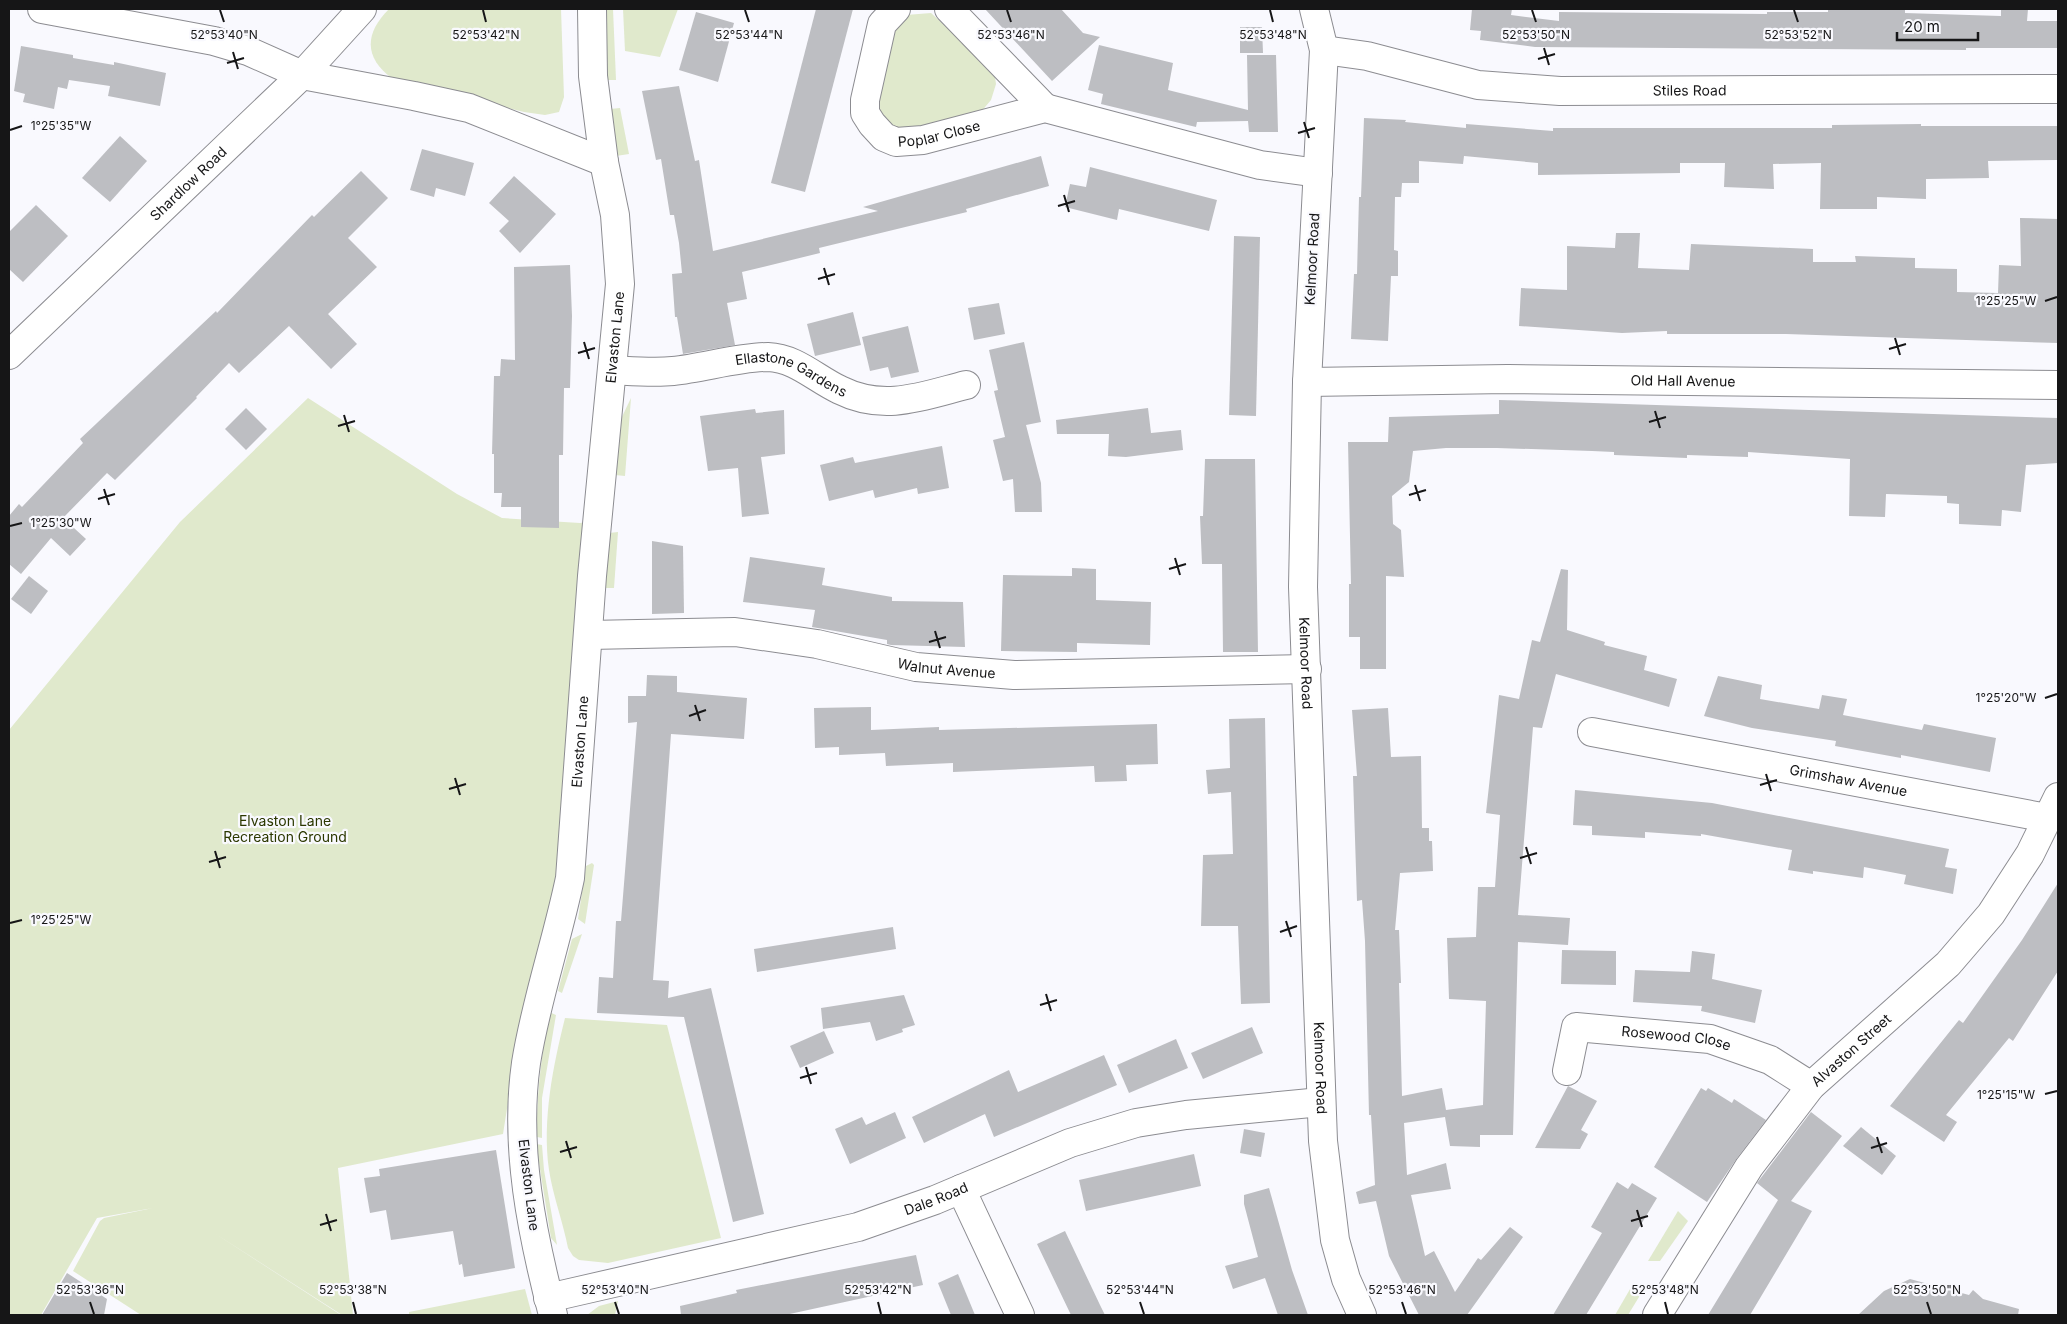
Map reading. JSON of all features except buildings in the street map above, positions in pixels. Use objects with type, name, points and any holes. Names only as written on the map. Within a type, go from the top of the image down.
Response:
[{"type":"street","points":[[42,9],[214,41],[248,52],[302,76],[469,108],[604,162]]},
{"type":"street","name":"Shardlow Road","points":[[9,355],[302,76],[362,9]]},
{"type":"street","name":"Elvaston Lane","points":[[551,1307],[525,1172],[523,1109],[526,1066],[537,1006],[561,924],[570,878],[620,284],[619,248],[604,162],[593,76],[592,9]]},
{"type":"street","name":"Poplar Close","points":[[896,9],[882,24],[865,100],[866,113],[872,124],[884,137],[896,142],[910,143],[1045,108],[1260,165],[1318,173]]},
{"type":"street","points":[[949,9],[1045,108]]},
{"type":"street","name":"Kelmoor Road","points":[[1314,9],[1324,50],[1307,382],[1303,587],[1321,1102],[1326,1184],[1335,1240],[1346,1279],[1362,1315]]},
{"type":"street","name":"Stiles Road","points":[[1324,50],[1367,56],[1478,85],[1560,91],[2058,89]]},
{"type":"street","name":"Ellastone Gardens","points":[[612,370],[672,371],[767,357],[784,359],[854,396],[884,402],[912,399],[966,385]]},
{"type":"street","name":"Old Hall Avenue","points":[[1307,382],[1508,379],[2058,386]]},
{"type":"street","name":"Walnut Avenue","points":[[589,635],[735,632],[817,644],[916,667],[995,674],[1307,669]]},
{"type":"street","name":"Grimshaw Avenue","points":[[1592,732],[2052,807]]},
{"type":"street","name":"Alvaston Street","points":[[1657,1315],[1749,1167],[1811,1086],[1948,964],[1991,914],[2030,854],[2052,807]]},
{"type":"street","name":"Rosewood Close","points":[[1567,1071],[1576,1028],[1710,1039],[1770,1060],[1811,1086]]},
{"type":"street","name":"Dale Road","points":[[551,1307],[858,1227],[961,1189],[1029,1158],[1101,1132],[1136,1122],[1186,1115],[1321,1102]]},
{"type":"street","points":[[961,1189],[1020,1315]]},
{"type":"green space","points":[[389,9],[561,9],[564,97],[559,112],[545,115],[524,112],[393,79],[377,63],[372,54],[371,46],[375,28]]},
{"type":"green space","points":[[603,9],[613,9],[616,80],[606,80]]},
{"type":"green space","points":[[623,9],[678,9],[660,57],[625,51]]},
{"type":"green space","points":[[931,13],[994,70],[996,84],[991,100],[980,113],[911,130],[900,129],[886,124],[876,104],[894,28],[906,15]]},
{"type":"green space","points":[[620,108],[629,154],[616,156],[610,109]]},
{"type":"green space","name":"Elvaston Lane Recreation Ground","points":[[308,398],[457,494],[502,518],[580,523],[593,521],[554,899],[512,1077],[503,1134],[338,1168],[353,1315],[342,1315],[211,1231],[341,1315],[141,1315],[73,1271],[100,1221],[104,1218],[153,1208],[97,1218],[41,1315],[9,1315],[9,730],[180,522]]},
{"type":"green space","points":[[631,398],[625,476],[615,475],[620,421]]},
{"type":"green space","points":[[618,532],[614,588],[605,588],[609,533]]},
{"type":"green space","points":[[592,863],[594,865],[585,924],[578,919],[586,866]]},
{"type":"green space","points":[[582,934],[562,993],[558,991],[572,939]]},
{"type":"green space","points":[[549,1012],[556,1015],[542,1098],[542,1138],[537,1137],[537,1106]]},
{"type":"green space","points":[[565,1018],[667,1025],[721,1238],[608,1263],[579,1260],[573,1256],[568,1248],[553,1190],[547,1151],[550,1093],[556,1055]]},
{"type":"green space","points":[[536,1144],[542,1145],[544,1170],[557,1245],[551,1238]]},
{"type":"green space","points":[[1678,1211],[1688,1221],[1660,1261],[1648,1261]]},
{"type":"green space","points":[[1633,1284],[1640,1288],[1639,1297],[1628,1315],[1615,1315]]},
{"type":"green space","points":[[525,1289],[532,1315],[409,1315],[409,1312]]},
{"type":"green space","points":[[618,1301],[615,1315],[587,1315],[599,1306]]}]
